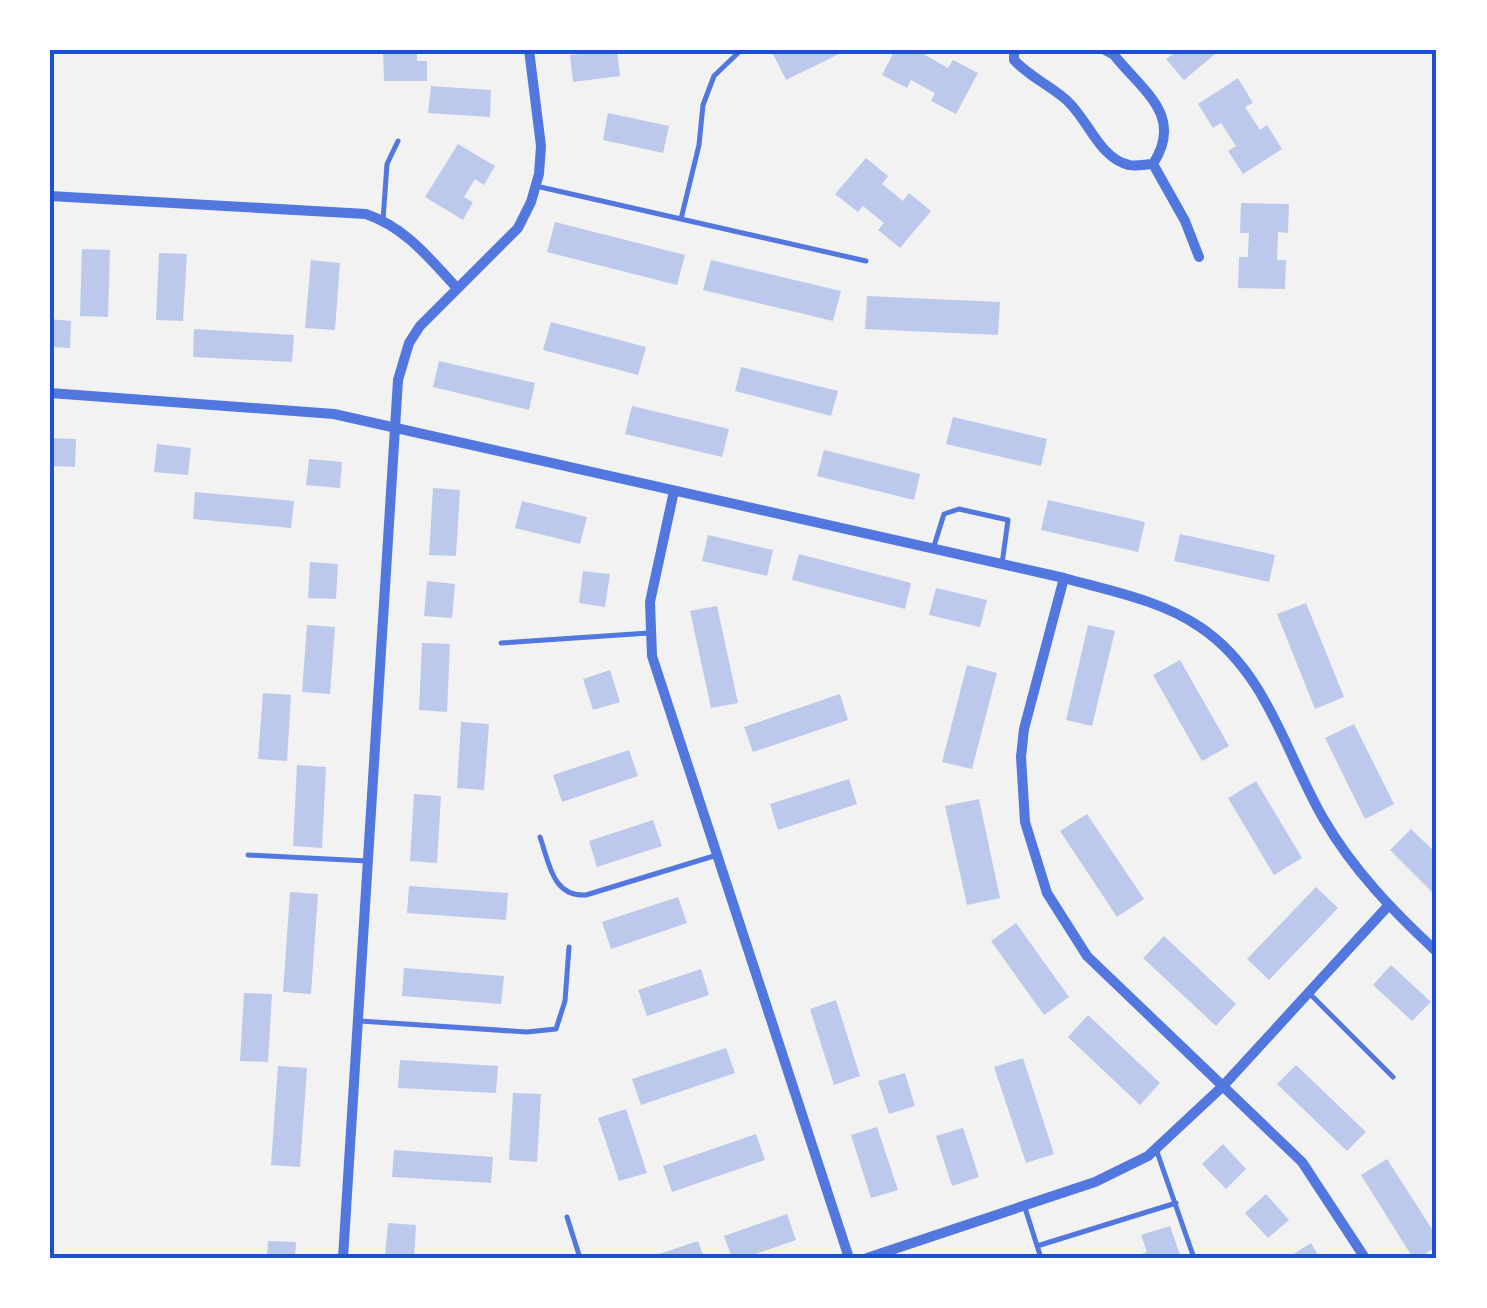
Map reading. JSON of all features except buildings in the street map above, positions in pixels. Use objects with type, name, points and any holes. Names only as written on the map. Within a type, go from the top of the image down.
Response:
[{"type":"street","points":[[343,1258],[398,380],[409,342],[420,326],[518,228],[536,186],[541,146],[529,50]]},
{"type":"street","points":[[1014,50],[1014,60],[1029,76],[1065,98],[1106,152],[1130,166],[1153,164]]},
{"type":"street","points":[[1105,50],[1163,115],[1167,132],[1153,164]]},
{"type":"street","points":[[1153,164],[1185,221],[1199,257]]},
{"type":"street","points":[[50,196],[349,212],[383,220],[412,239],[456,286]]},
{"type":"street","points":[[50,393],[334,414],[1064,578],[1150,602],[1177,614],[1225,647],[1262,693],[1324,820],[1388,906],[1437,952]]},
{"type":"street","points":[[674,491],[650,602],[652,656],[848,1258]]},
{"type":"street","points":[[1064,578],[1024,729],[1021,794],[1034,858],[1056,910],[1087,956],[1302,1162],[1365,1258]]},
{"type":"street","points":[[867,1258],[1122,1171],[1156,1150],[1223,1086],[1388,906]]},
{"type":"lane","points":[[681,219],[699,145],[704,105],[714,76],[741,50]]},
{"type":"lane","points":[[383,220],[387,164],[398,142]]},
{"type":"lane","points":[[536,186],[866,261]]},
{"type":"lane","points":[[933,549],[944,514],[960,509],[1008,520],[1002,564]]},
{"type":"lane","points":[[501,644],[649,633]]},
{"type":"lane","points":[[540,837],[556,884],[573,896],[586,896],[717,855]]},
{"type":"lane","points":[[248,855],[367,862]]},
{"type":"lane","points":[[357,1020],[527,1032],[556,1029],[565,1001],[569,947]]},
{"type":"lane","points":[[1308,992],[1392,1077]]},
{"type":"lane","points":[[1156,1150],[1194,1258]]},
{"type":"lane","points":[[1037,1246],[1176,1203]]},
{"type":"lane","points":[[1024,1205],[1041,1258]]},
{"type":"lane","points":[[567,1217],[580,1258]]}]
